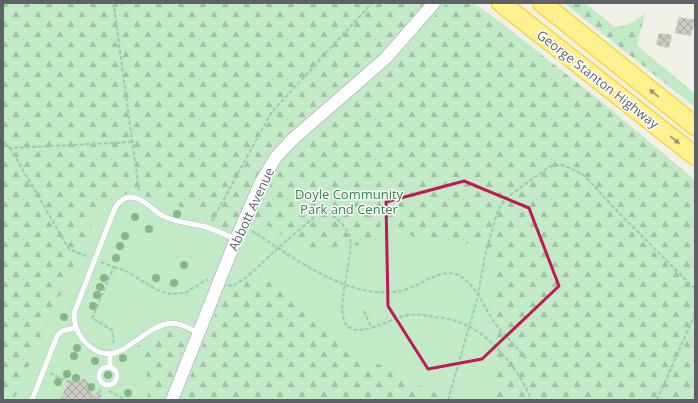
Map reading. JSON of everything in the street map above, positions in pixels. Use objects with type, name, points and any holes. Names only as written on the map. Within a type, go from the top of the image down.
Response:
[{"type":"highway","name":"George Stanton Highway","points":[[501,3],[695,156]]},
{"type":"highway","name":"George Stanton Highway","points":[[542,3],[695,126]]},
{"type":"street","name":"Abbott Avenue","points":[[172,400],[242,225],[261,182],[276,157],[293,139],[386,58],[434,3]]},
{"type":"lane","points":[[199,333],[179,324],[163,325],[151,331],[121,351],[110,354],[91,348],[79,336],[75,328],[74,313],[116,206],[125,198],[131,197],[141,201],[164,217],[208,228],[236,240]]},
{"type":"lane","points":[[32,400],[53,343],[59,333],[67,329],[75,328]]},
{"type":"lane","points":[[110,354],[110,366]]},
{"type":"path","points":[[124,3],[114,6],[141,201]]},
{"type":"path","points":[[208,228],[271,113],[371,4],[370,3]]},
{"type":"path","points":[[10,148],[133,142]]},
{"type":"path","points":[[3,144],[10,148],[69,249],[114,267],[126,270],[157,290],[178,295],[185,293],[202,282],[210,279]]},
{"type":"path","points":[[448,400],[478,296],[485,255],[495,218],[502,202],[555,164],[571,168],[584,176],[695,289]]},
{"type":"path","points":[[225,285],[233,286],[239,283],[319,214],[325,213],[331,215],[338,220],[350,236],[350,254],[342,309],[343,321],[352,330],[360,330],[403,316],[418,314],[451,319],[470,326],[498,350],[510,363],[521,377],[531,400]]},
{"type":"path","points":[[242,225],[328,278],[376,292],[401,291],[443,273],[455,274],[466,281],[478,296],[497,326],[526,359]]},
{"type":"path","points":[[114,267],[92,318],[112,330],[114,348]]},
{"type":"path","points":[[364,310],[371,327]]},
{"type":"path","points":[[657,400],[695,314]]},
{"type":"path","points":[[43,370],[69,382]]},
{"type":"path","points":[[99,393],[102,387]]},
{"type":"path","points":[[109,391],[126,400]]},
{"type":"highlighted area","points":[[464,181],[529,208],[559,286],[482,359],[428,369],[388,306],[386,202]]},
{"type":"green space","name":"Doyle Community Park and Center","points":[[3,3],[466,3],[695,400],[3,400]]},
{"type":"green space","points":[[3,3],[428,3],[372,64],[296,128],[236,226],[230,230],[223,229],[215,225],[209,217],[198,212],[135,193],[127,193],[118,197],[106,213],[98,210],[15,397],[12,400],[3,399]]},
{"type":"green space","points":[[447,3],[473,3],[495,18],[608,107],[695,180],[695,400],[495,400],[492,381],[497,282],[487,246],[413,237],[384,217],[373,244],[304,249],[267,225],[264,234],[251,225],[261,201],[282,165],[302,143],[394,59]]},
{"type":"green space","points":[[564,3],[585,3],[615,27],[625,26],[645,14],[637,45],[695,94],[695,107]]},
{"type":"green space","points":[[262,276],[347,348],[449,400],[181,400],[226,287],[233,287]]},
{"type":"green space","points":[[177,329],[184,333],[187,347],[166,400],[147,400],[149,386],[147,373],[145,366],[135,348],[159,333]]},
{"type":"building","points":[[679,17],[695,20],[691,36],[675,33]]},
{"type":"building","points":[[659,33],[672,35],[669,48],[656,45]]},
{"type":"building","points":[[70,379],[77,382],[80,379],[85,379],[88,383],[87,387],[93,390],[91,395],[94,396],[96,392],[102,395],[99,399],[102,400],[60,400]]}]
